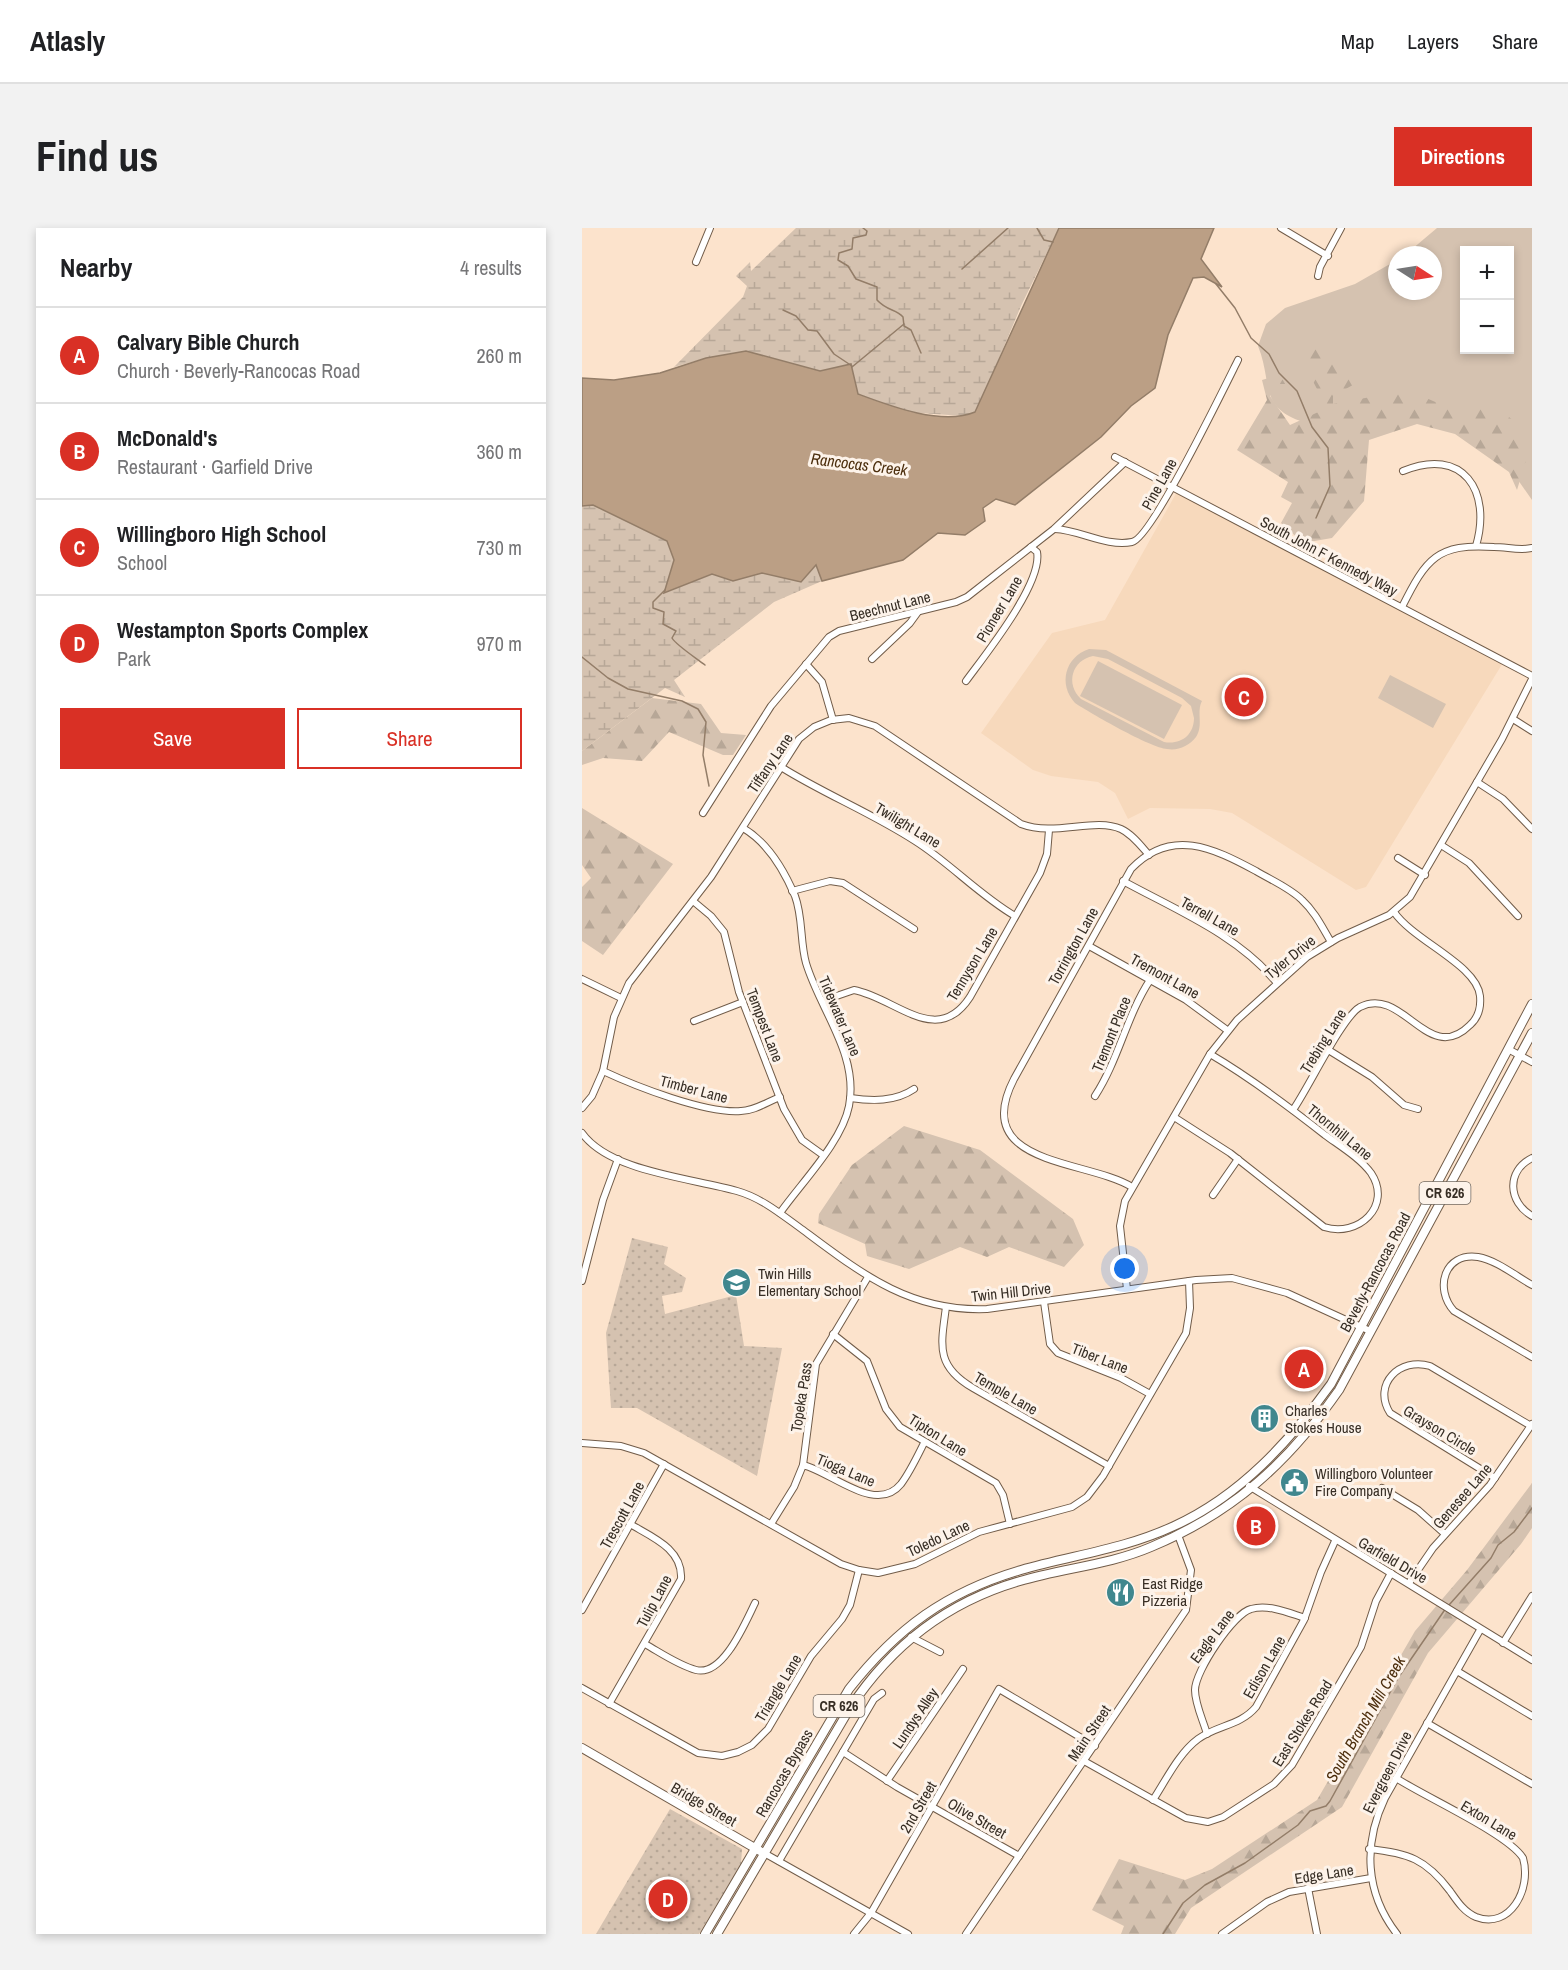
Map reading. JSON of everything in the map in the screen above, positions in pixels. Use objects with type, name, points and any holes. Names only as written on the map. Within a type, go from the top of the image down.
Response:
[{"type":"main road","name":"Beverly-Rancocas Road","points":[[956,1594],[1022,1569],[1112,1550],[1174,1526],[1207,1510],[1267,1462],[1314,1408],[1331,1384],[1532,1004]]},
{"type":"main road","name":"Beverly-Rancocas Road","points":[[963,1602],[1019,1581],[1112,1560],[1178,1535],[1203,1523],[1278,1466],[1316,1423],[1339,1390],[1532,1033]]},
{"type":"main road","points":[[1112,1550],[1112,1560]]},
{"type":"main road","name":"Rancocas Bypass","points":[[705,1934],[843,1698],[866,1667],[924,1613],[956,1594]]},
{"type":"main road","name":"Rancocas Bypass","points":[[717,1934],[867,1681],[911,1637],[963,1602]]},
{"type":"main road","name":"Bridge Street","points":[[582,1748],[764,1853]]},
{"type":"street","points":[[696,262],[710,228]]},
{"type":"street","points":[[1281,228],[1328,256]]},
{"type":"street","points":[[1318,276],[1320,267],[1328,256],[1341,228]]},
{"type":"street","name":"Pine Lane","points":[[1054,529],[1119,542],[1137,541],[1151,524],[1172,487],[1238,360]]},
{"type":"street","name":"South John F Kennedy Way","points":[[1115,457],[1532,677]]},
{"type":"street","name":"Beechnut Lane","points":[[703,813],[771,705],[836,633],[967,597],[1054,529],[1125,462]]},
{"type":"street","points":[[1403,471],[1419,467],[1448,466],[1460,470],[1470,478],[1480,502],[1481,526],[1476,546]]},
{"type":"street","points":[[1402,607],[1415,582],[1430,561],[1453,548],[1476,546],[1532,548]]},
{"type":"street","name":"Pioneer Lane","points":[[966,681],[1021,602],[1038,566],[1037,552],[1031,547]]},
{"type":"street","points":[[872,659],[910,623],[918,612]]},
{"type":"street","points":[[806,664],[822,682],[833,720]]},
{"type":"street","name":"Tyler Drive","points":[[1127,1289],[1120,1226],[1123,1210],[1132,1187],[1210,1054],[1227,1030],[1307,957],[1331,942],[1394,912],[1410,897],[1425,875],[1513,719],[1532,677]]},
{"type":"street","name":"Tiffany Lane","points":[[582,1108],[592,1096],[603,1071],[612,1026],[621,998],[645,960],[693,901],[806,733],[833,720],[849,718],[875,726],[1021,824],[1049,830],[1113,827],[1127,833],[1149,855]]},
{"type":"street","points":[[1513,719],[1532,731]]},
{"type":"street","name":"Twilight Lane","points":[[781,767],[821,791],[905,834],[951,865],[997,905],[1015,916]]},
{"type":"street","points":[[1477,782],[1503,799],[1532,829]]},
{"type":"street","name":"Tidewater Lane","points":[[743,828],[767,847],[792,891],[798,908],[806,963],[848,1064],[850,1098],[842,1126],[780,1213]]},
{"type":"street","name":"Tennyson Lane","points":[[822,1001],[854,990],[924,1018],[937,1021],[950,1017],[970,997],[1046,860],[1049,830]]},
{"type":"street","name":"Torrington Lane","points":[[1132,1187],[1112,1177],[1064,1166],[1013,1138],[1003,1120],[1002,1106],[1007,1092],[1123,881],[1136,863],[1149,855],[1181,844],[1197,845],[1221,853],[1299,897],[1317,918],[1331,942]]},
{"type":"street","points":[[1441,845],[1474,868],[1518,916]]},
{"type":"street","points":[[1398,858],[1425,875]]},
{"type":"street","points":[[792,891],[830,881],[843,883],[914,929]]},
{"type":"street","name":"Terrell Lane","points":[[1123,881],[1239,945],[1257,960],[1277,983]]},
{"type":"street","name":"Tempest Lane","points":[[693,901],[711,916],[724,932],[743,1002],[780,1097],[799,1135],[822,1155]]},
{"type":"street","name":"Trebing Lane","points":[[1293,1110],[1353,1012],[1366,1005],[1388,1005],[1424,1031],[1437,1036],[1451,1035],[1464,1030],[1477,1014],[1480,993],[1470,974],[1411,932],[1394,912]]},
{"type":"street","name":"Tremont Lane","points":[[1089,946],[1204,1011],[1227,1030]]},
{"type":"street","points":[[582,979],[621,998]]},
{"type":"street","name":"Tremont Place","points":[[1095,1096],[1113,1067],[1132,1011],[1150,980]]},
{"type":"street","points":[[694,1021],[743,1002]]},
{"type":"street","points":[[1508,1049],[1532,1062]]},
{"type":"street","points":[[1329,1051],[1372,1077],[1404,1105],[1418,1109]]},
{"type":"street","name":"Thornhill Lane","points":[[1174,1117],[1238,1159],[1324,1227],[1344,1230],[1362,1223],[1376,1201],[1376,1187],[1371,1174],[1266,1088],[1210,1054]]},
{"type":"street","name":"Timber Lane","points":[[603,1071],[639,1086],[726,1111],[750,1110],[780,1097]]},
{"type":"street","points":[[850,1098],[874,1101],[897,1097],[914,1089]]},
{"type":"street","name":"Twin Hill Drive","points":[[582,1133],[592,1144],[618,1159],[740,1192],[780,1213],[868,1278],[907,1297],[946,1307],[987,1309],[1189,1281],[1232,1278],[1260,1284],[1323,1307],[1370,1330]]},
{"type":"street","points":[[1532,1158],[1520,1167],[1513,1179],[1513,1192],[1518,1204],[1532,1216]]},
{"type":"street","points":[[582,1281],[603,1200],[618,1159]]},
{"type":"street","points":[[1214,1195],[1238,1159]]},
{"type":"street","points":[[1532,1285],[1490,1261],[1472,1257],[1460,1259],[1451,1265],[1443,1280],[1445,1300],[1454,1311],[1532,1357]]},
{"type":"street","name":"Topeka Pass","points":[[771,1524],[794,1486],[803,1465],[816,1364],[868,1278]]},
{"type":"street","name":"Toledo Lane","points":[[582,1443],[629,1448],[664,1464],[824,1555],[859,1570],[888,1572],[915,1564],[980,1532],[1072,1507],[1093,1490],[1186,1333],[1190,1308],[1189,1281]]},
{"type":"street","name":"Tiber Lane","points":[[1044,1302],[1050,1344],[1058,1353],[1121,1378],[1150,1394]]},
{"type":"street","name":"Temple Lane","points":[[946,1307],[942,1356],[960,1380],[1109,1466]]},
{"type":"street","name":"Tipton Lane","points":[[833,1334],[867,1361],[890,1416],[905,1432],[996,1483],[1003,1495],[1010,1524]]},
{"type":"street","name":"Grayson Circle","points":[[1496,1478],[1390,1413],[1385,1403],[1384,1391],[1391,1375],[1406,1365],[1418,1363],[1430,1366],[1531,1425]]},
{"type":"street","name":"Genesee Lane","points":[[1409,1583],[1445,1534],[1496,1478],[1531,1425]]},
{"type":"street","name":"Tioga Lane","points":[[803,1465],[819,1469],[870,1495],[882,1496],[899,1487],[924,1443]]},
{"type":"street","name":"Trescott Lane","points":[[582,1610],[664,1464]]},
{"type":"street","name":"Garfield Drive","points":[[1242,1482],[1532,1660]]},
{"type":"street","points":[[1382,1488],[1419,1510],[1445,1534]]},
{"type":"street","name":"Tulip Lane","points":[[609,1704],[675,1591],[681,1573],[672,1552],[630,1524]]},
{"type":"street","name":"Main Street","points":[[966,1934],[1186,1610],[1191,1570],[1178,1535]]},
{"type":"street","name":"Edison Lane","points":[[1153,1800],[1187,1750],[1207,1734],[1237,1722],[1250,1713],[1305,1618],[1335,1541]]},
{"type":"street","name":"Triangle Lane","points":[[582,1688],[698,1753],[722,1756],[745,1749],[768,1729],[811,1656],[843,1619],[859,1570]]},
{"type":"street","name":"East Stokes Road","points":[[1084,1761],[1186,1818],[1208,1822],[1223,1817],[1281,1779],[1302,1750],[1353,1663],[1365,1639],[1378,1594],[1391,1573]]},
{"type":"street","points":[[1503,1643],[1529,1608],[1532,1596]]},
{"type":"street","points":[[645,1644],[696,1670],[709,1670],[720,1663],[728,1652],[754,1603]]},
{"type":"street","name":"Eagle Lane","points":[[1207,1734],[1195,1697],[1195,1683],[1204,1663],[1235,1621],[1247,1610],[1262,1607],[1305,1618]]},
{"type":"street","name":"Evergreen Drive","points":[[1397,1934],[1383,1911],[1371,1878],[1369,1849],[1376,1818],[1396,1778],[1480,1630]]},
{"type":"street","points":[[911,1637],[940,1652]]},
{"type":"street","name":"Lundys Alley","points":[[887,1781],[963,1669]]},
{"type":"street","points":[[1457,1671],[1532,1716]]},
{"type":"street","name":"2nd Street","points":[[854,1934],[871,1913],[999,1689],[1095,1746]]},
{"type":"street","points":[[779,1861],[874,1699],[882,1693]]},
{"type":"street","points":[[1427,1723],[1532,1784]]},
{"type":"street","name":"Olive Street","points":[[843,1752],[887,1781],[1019,1856]]},
{"type":"street","name":"Exton Lane","points":[[1369,1849],[1394,1851],[1422,1862],[1437,1875],[1462,1907],[1476,1917],[1502,1917],[1520,1906],[1527,1895],[1529,1870],[1520,1853],[1496,1836],[1396,1778]]},
{"type":"street","name":"Bridge Street","points":[[764,1853],[908,1934]]},
{"type":"street","name":"Edge Lane","points":[[1222,1934],[1274,1898],[1308,1888],[1371,1878]]},
{"type":"street","points":[[1308,1888],[1317,1934]]},
{"type":"street","points":[[1232,1926],[1236,1934]]},
{"type":"shaded area","points":[[1178,490],[1504,661],[1366,887],[1356,890],[1232,813],[1210,809],[1150,808],[1128,819],[1115,793],[1098,782],[1051,776],[1033,770],[981,733],[1052,633],[1105,620]]},
{"type":"green space","points":[[796,228],[1059,228],[1021,306],[981,401],[975,412],[964,416],[904,412],[858,394],[850,364],[821,371],[746,351],[706,358],[674,367],[743,297],[747,286],[736,276],[750,262],[751,271]]},
{"type":"green space","points":[[1437,228],[1532,228],[1532,500],[1518,480],[1462,424],[1303,422],[1279,409],[1269,392],[1258,346],[1266,324],[1285,308],[1355,284],[1388,265],[1388,300],[1442,300],[1442,246],[1416,246]]},
{"type":"green space","points":[[1325,346],[1360,381],[1333,396],[1333,404],[1408,390],[1458,412],[1495,406],[1519,425],[1530,447],[1517,490],[1509,472],[1455,434],[1417,424],[1369,440],[1364,501],[1332,538],[1303,543],[1281,523],[1292,503],[1281,497],[1288,482],[1237,450],[1267,400],[1262,380],[1282,374],[1294,384],[1277,384],[1270,396],[1290,425],[1327,408],[1296,349]]},
{"type":"green space","points":[[593,505],[667,541],[674,560],[665,593],[712,574],[733,581],[762,573],[801,582],[817,565],[822,581],[774,602],[674,680],[685,697],[665,688],[582,751],[582,506]]},
{"type":"green space","points":[[1089,649],[1106,650],[1202,701],[1196,737],[1187,745],[1179,748],[1159,747],[1075,703],[1070,696],[1066,680],[1070,665],[1081,653]],"holes":[[[1093,656],[1108,659],[1182,698],[1191,706],[1194,718],[1189,734],[1176,742],[1164,742],[1081,699],[1073,687],[1073,673],[1076,667],[1086,658]]]},
{"type":"green space","points":[[1098,661],[1182,705],[1164,739],[1080,696]]},
{"type":"green space","points":[[1390,675],[1446,704],[1433,728],[1378,698]]},
{"type":"green space","points":[[652,698],[701,704],[721,733],[746,735],[733,755],[723,755],[669,732],[642,761],[603,758],[582,765],[582,751]]},
{"type":"green space","points":[[582,808],[673,864],[603,955],[582,941],[582,887],[591,878],[582,865]]},
{"type":"green space","points":[[904,1126],[980,1150],[1073,1219],[1084,1245],[1064,1267],[1009,1247],[987,1257],[960,1247],[909,1269],[867,1256],[865,1244],[818,1223],[819,1214],[852,1165]]},
{"type":"green space","points":[[632,1238],[668,1247],[664,1264],[686,1278],[682,1292],[662,1296],[665,1314],[736,1295],[744,1346],[782,1348],[757,1476],[637,1408],[611,1408],[606,1333]]},
{"type":"green space","points":[[1532,1483],[1532,1528],[1428,1653],[1342,1807],[1191,1908],[1175,1934],[1121,1934],[1124,1926],[1092,1910],[1119,1859],[1185,1880],[1212,1869],[1317,1800],[1415,1631],[1467,1570]]},
{"type":"green space","points":[[670,1809],[742,1849],[741,1864],[699,1934],[596,1934]]},
{"type":"water","name":"Rancocas Creek","points":[[1059,228],[1214,228],[1201,259],[1222,287],[1204,277],[1193,278],[1168,335],[1155,388],[1131,406],[1101,437],[1015,505],[996,499],[983,508],[985,521],[965,535],[938,533],[903,560],[822,581],[816,565],[801,582],[762,573],[733,581],[712,574],[664,593],[674,560],[667,541],[593,505],[582,506],[582,378],[614,380],[660,373],[706,358],[746,351],[820,371],[851,364],[858,394],[900,409],[947,417],[975,412]]},
{"type":"waterway","points":[[863,228],[867,231],[866,235],[853,238],[852,249],[839,253],[838,260],[848,266],[856,279],[877,287],[877,300],[903,317],[904,326],[911,330],[921,353]]},
{"type":"waterway","points":[[962,269],[1008,228]]},
{"type":"waterway","points":[[1037,228],[1044,240],[1053,242]]},
{"type":"waterway","points":[[1216,284],[1235,308],[1251,338],[1269,354],[1279,373],[1297,391],[1312,427],[1328,448],[1330,486],[1316,518]]},
{"type":"waterway","points":[[783,310],[796,316],[808,330],[817,331],[834,354],[852,366]]},
{"type":"waterway","points":[[852,367],[904,324]]},
{"type":"waterway","points":[[665,590],[653,602],[653,608],[664,612],[663,624],[676,631],[672,638],[674,641],[705,665]]},
{"type":"waterway","points":[[582,657],[608,678],[628,689],[682,701],[698,709],[706,722],[703,755],[709,786]]},
{"type":"waterway","name":"South Branch Mill Creek","points":[[1449,1605],[1491,1558],[1498,1545],[1514,1532],[1532,1508]]},
{"type":"waterway","name":"South Branch Mill Creek","points":[[1163,1934],[1183,1903],[1205,1885],[1245,1863],[1298,1825],[1310,1811],[1326,1806],[1398,1678],[1446,1608]]},
{"type":"place","name":"Willingboro High School","points":[[1244,697]]},
{"type":"place","name":"Twin Hills Elementary School","points":[[737,1282]]},
{"type":"place","name":"Calvary Bible Church","points":[[1304,1369]]},
{"type":"place","name":"Charles Stokes House","points":[[1264,1419]]},
{"type":"place","name":"Willingboro Volunteer Fire Company","points":[[1294,1482]]},
{"type":"place","name":"McDonald's","points":[[1256,1526]]},
{"type":"place","name":"East Ridge Pizzeria","points":[[1121,1592]]},
{"type":"place","name":"Westampton Sports Complex","points":[[668,1899]]}]
